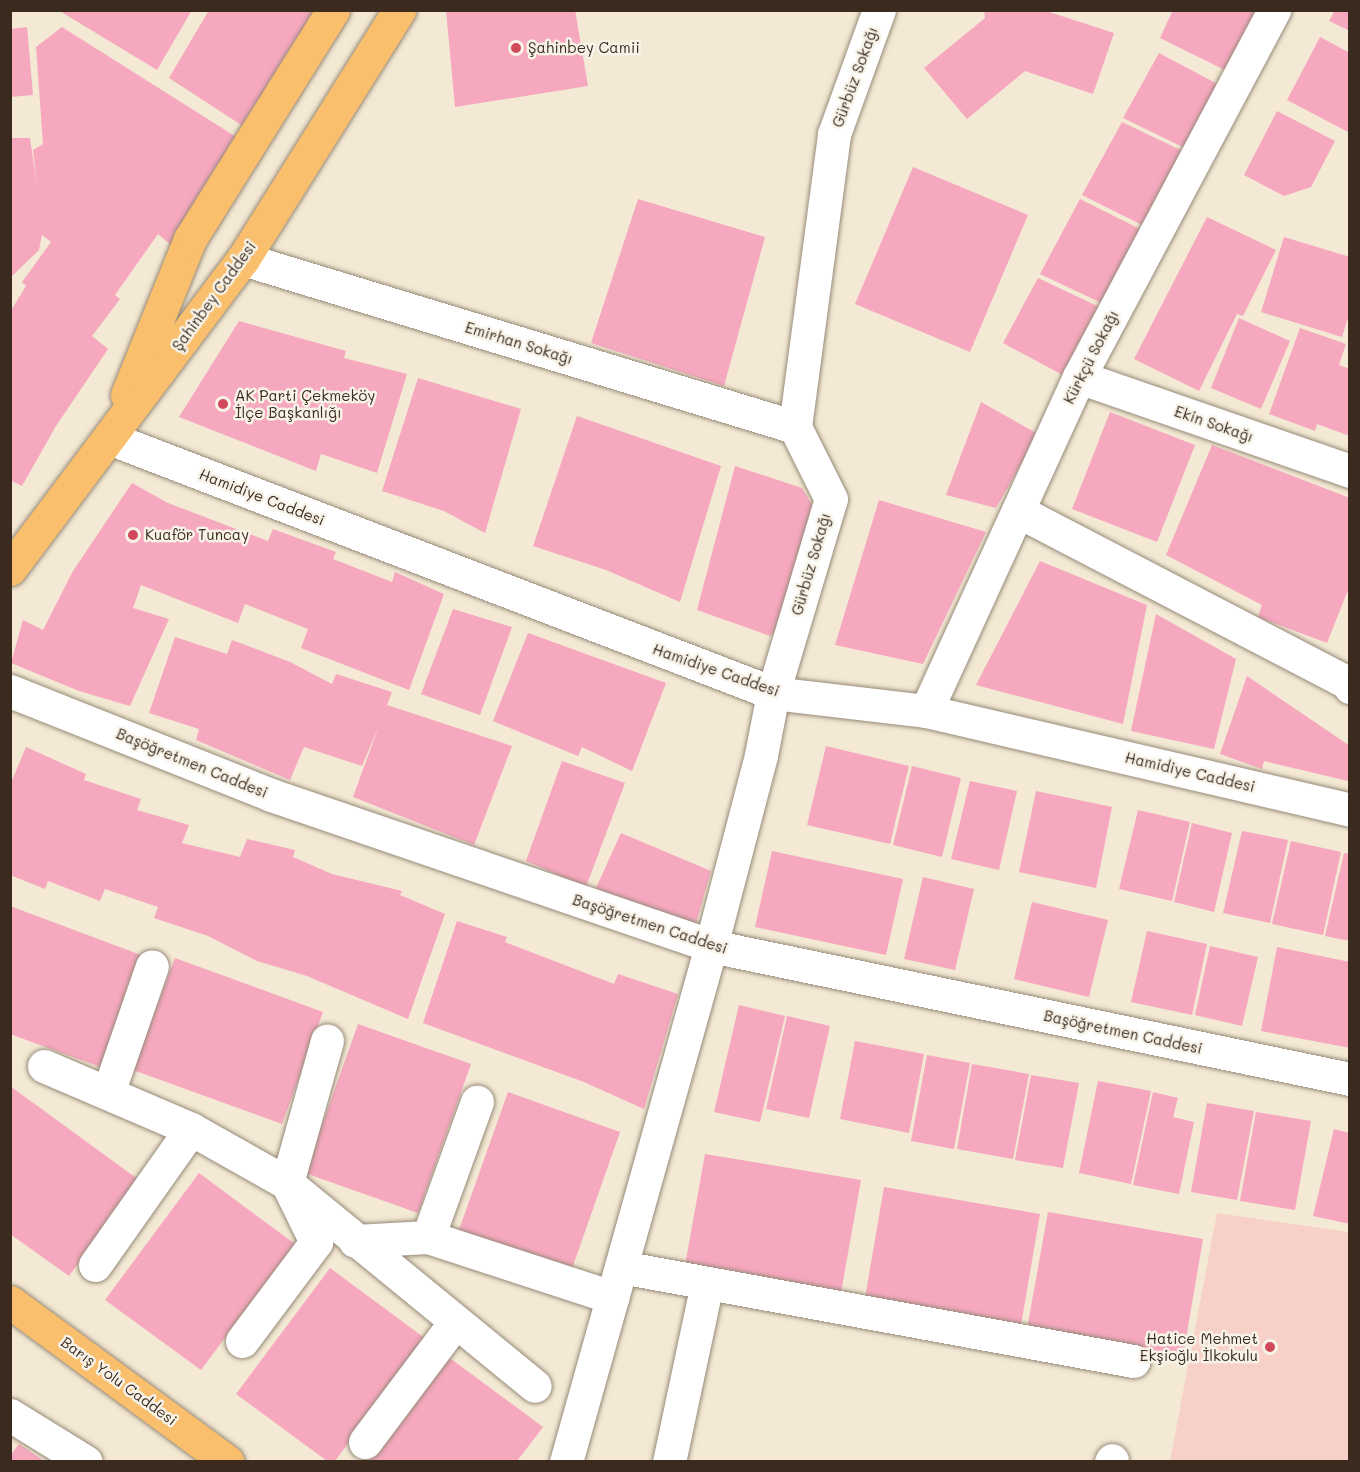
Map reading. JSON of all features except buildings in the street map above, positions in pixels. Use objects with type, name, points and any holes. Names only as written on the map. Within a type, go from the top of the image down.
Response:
[{"type":"main road","points":[[109,438],[190,239],[333,10]]},
{"type":"main road","name":"Şahinbey Caddesi","points":[[10,569],[243,259],[399,10]]},
{"type":"main road","name":"Barış Yolu Caddesi","points":[[10,1302],[228,1461]]},
{"type":"street","name":"Gürbüz Sokağı","points":[[566,1461],[711,946],[761,755],[773,693],[831,499],[795,427],[834,134],[879,10]]},
{"type":"street","name":"Kürkçü Sokağı","points":[[926,711],[1079,378],[1274,10]]},
{"type":"street","name":"Emirhan Sokağı","points":[[243,259],[795,427]]},
{"type":"street","name":"Ekin Sokağı","points":[[1079,378],[1350,471]]},
{"type":"street","name":"Hamidiye Caddesi","points":[[109,438],[773,693],[926,711],[1350,810]]},
{"type":"street","points":[[1018,511],[1349,682]]},
{"type":"street","name":"Başöğretmen Caddesi","points":[[10,691],[271,795],[711,946],[1350,1079]]},
{"type":"street","points":[[108,1093],[152,966]]},
{"type":"street","points":[[242,1341],[316,1242],[287,1183],[327,1041]]},
{"type":"street","points":[[44,1066],[191,1129],[287,1183],[355,1241],[535,1386]]},
{"type":"street","points":[[428,1237],[477,1102]]},
{"type":"street","points":[[95,1265],[191,1129]]},
{"type":"street","points":[[355,1241],[428,1237],[617,1282],[707,1282],[1133,1361]]},
{"type":"street","points":[[669,1461],[707,1282]]},
{"type":"street","points":[[366,1442],[455,1322]]},
{"type":"street","points":[[10,1415],[86,1461]]},
{"type":"shaded area","name":"Hatice Mehmet Ekşioğlu İlkokulu","points":[[1217,1213],[1349,1232],[1349,1461],[1170,1461]]},
{"type":"place","name":"Şahinbey Camii","points":[[516,48]]},
{"type":"place","name":"AK Parti Çekmeköy İlçe Başkanlığı","points":[[223,404]]},
{"type":"place","name":"Kuaför Tuncay","points":[[133,535]]},
{"type":"place","name":"Hatice Mehmet Ekşioğlu İlkokulu","points":[[1270,1347]]}]
